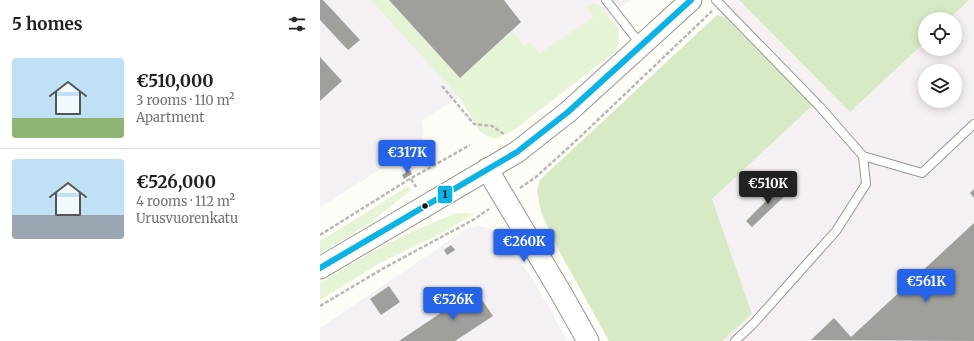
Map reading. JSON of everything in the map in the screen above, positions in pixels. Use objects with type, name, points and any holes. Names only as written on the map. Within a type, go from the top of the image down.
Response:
[{"type":"street","points":[[320,268],[517,152],[568,112],[691,0]]},
{"type":"street","points":[[487,169],[558,286],[588,341]]},
{"type":"lane","points":[[606,0],[642,46]]},
{"type":"lane","points":[[718,2],[820,106],[863,156],[922,173],[974,124]]},
{"type":"lane","points":[[735,341],[836,231],[866,184],[863,156]]},
{"type":"path","points":[[526,184],[580,137],[718,2]]},
{"type":"path","points":[[442,86],[474,124],[492,126],[505,135]]},
{"type":"path","points":[[320,235],[411,178],[470,145]]},
{"type":"path","points":[[411,178],[416,187]]},
{"type":"path","points":[[320,306],[384,268],[473,220]]},
{"type":"shaded area","points":[[320,0],[630,0],[608,18],[459,97],[421,121],[424,133],[422,141],[418,146],[320,207]]},
{"type":"shaded area","points":[[734,0],[739,0],[850,112],[918,49],[918,56],[962,56],[962,12],[956,12],[969,0],[974,0],[974,341],[722,341],[752,314],[712,199],[812,106],[726,18],[717,15]]},
{"type":"shaded area","points":[[477,226],[488,228],[496,233],[533,279],[567,341],[320,341],[320,328],[465,230]]},
{"type":"green space","points":[[371,0],[389,0],[460,78],[512,31],[524,46],[530,42],[540,53],[593,18],[587,7],[594,3],[598,4],[619,29],[618,46],[615,52],[514,130],[498,138],[491,138],[480,132],[459,97]]},
{"type":"green space","points":[[739,0],[969,0],[956,12],[918,12],[918,49],[850,112]]},
{"type":"green space","points":[[717,15],[726,18],[812,106],[712,199],[752,314],[722,341],[609,341],[557,247],[541,212],[537,190],[540,180]]},
{"type":"green space","points":[[409,186],[411,190],[370,223],[320,254],[320,241]]},
{"type":"green space","points":[[457,213],[474,214],[440,234],[380,263],[320,300],[320,283],[387,245],[421,228]]},
{"type":"building","points":[[320,0],[323,0],[360,40],[348,50],[320,20]]},
{"type":"building","points":[[389,0],[504,0],[521,22],[460,78]]},
{"type":"building","points":[[320,57],[342,81],[320,101]]},
{"type":"building","points":[[410,170],[412,174],[404,179],[402,175]]},
{"type":"building","points":[[783,184],[790,191],[752,227],[746,221]]},
{"type":"building","points":[[974,189],[974,198],[970,193]]},
{"type":"building","points":[[974,223],[974,341],[811,340],[834,318],[851,337]]},
{"type":"building","points":[[451,245],[455,250],[447,255],[444,250]]},
{"type":"building","points":[[389,286],[400,302],[381,315],[370,299]]},
{"type":"building","points":[[475,290],[493,316],[455,341],[399,341]]},
{"type":"transit line","name":"1","points":[[320,268],[517,152],[568,112],[691,0]]}]
